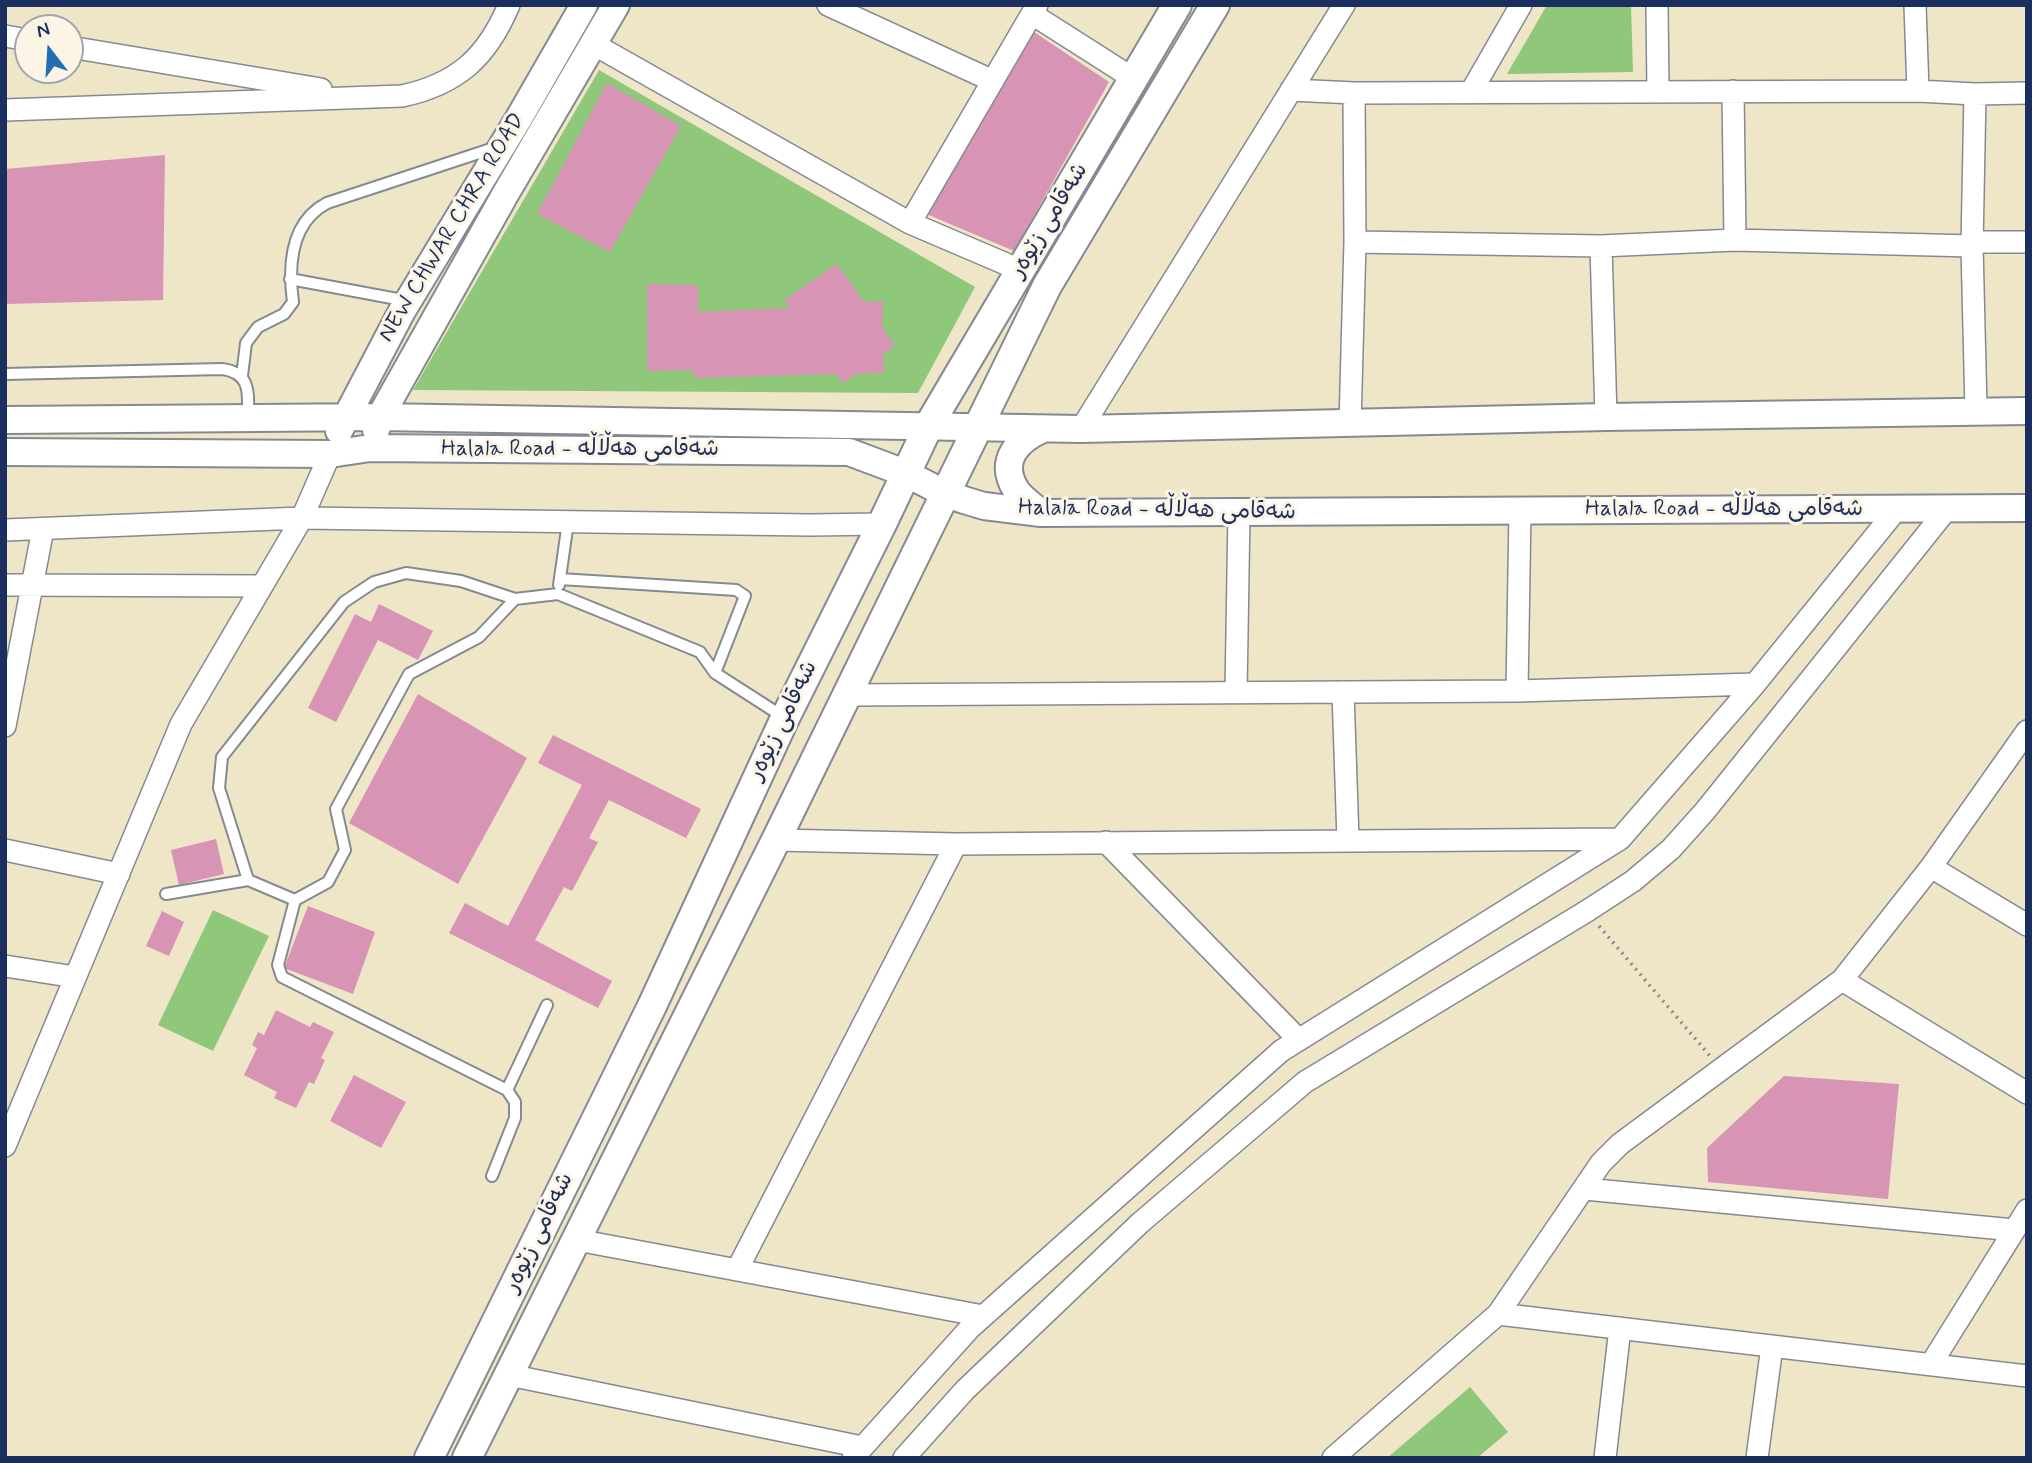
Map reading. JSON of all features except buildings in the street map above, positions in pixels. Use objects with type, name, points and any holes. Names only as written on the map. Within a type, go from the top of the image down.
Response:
[{"type":"main road","name":"شەقامی زێوەر","points":[[429,1458],[652,1006],[785,718],[929,425],[1177,5]]},
{"type":"main road","name":"شەقامی زێوەر","points":[[467,1458],[776,839],[1047,286],[1215,5]]},
{"type":"street","points":[[5,110],[402,96],[439,85],[462,71],[488,47],[498,32],[509,5]]},
{"type":"street","name":"NEW CHWAR CHRA ROAD","points":[[330,454],[344,418],[408,301],[504,145],[584,5]]},
{"type":"street","name":"NEW CHWAR CHRA ROAD","points":[[370,448],[380,417],[616,5]]},
{"type":"street","points":[[828,5],[993,81]]},
{"type":"street","points":[[1081,429],[1344,5]]},
{"type":"street","points":[[1471,92],[1521,5]]},
{"type":"street","points":[[1657,5],[1658,92]]},
{"type":"street","points":[[1915,5],[1918,90]]},
{"type":"street","points":[[910,223],[1035,9],[1134,79]]},
{"type":"street","points":[[595,45],[910,223],[1020,270]]},
{"type":"street","points":[[84,49],[364,96]]},
{"type":"street","points":[[1291,90],[1354,93],[1918,90],[1975,94],[2027,93]]},
{"type":"street","points":[[1733,91],[1735,240]]},
{"type":"street","points":[[1350,424],[1355,242],[1354,93]]},
{"type":"street","points":[[1975,94],[1972,244],[1976,410]]},
{"type":"street","points":[[1355,242],[1601,246],[1735,240],[1972,244],[2027,242]]},
{"type":"street","points":[[1601,246],[1606,417]]},
{"type":"street","name":"Halala Road - شەقامی هەڵاڵە","points":[[5,420],[380,417],[1081,429],[2027,411]]},
{"type":"street","points":[[1041,513],[1017,491],[1009,472],[1012,453],[1024,437],[1043,429]]},
{"type":"street","name":"Halala Road - شەقامی هەڵاڵە","points":[[5,452],[330,454],[370,448],[849,452],[905,473],[944,494],[984,506],[1041,513],[2027,508]]},
{"type":"street","points":[[5,1146],[11,1119],[75,977],[181,723],[302,518],[330,454]]},
{"type":"street","points":[[509,1375],[858,1452],[970,1328],[1282,1051],[1620,839],[1755,684],[1898,509]]},
{"type":"street","points":[[905,1458],[965,1390],[1140,1223],[1305,1082],[1633,881],[1705,811],[1947,509]]},
{"type":"street","points":[[1517,691],[1520,511]]},
{"type":"street","points":[[1236,692],[1239,513]]},
{"type":"street","points":[[5,530],[302,518],[810,526],[882,524]]},
{"type":"street","points":[[5,726],[43,529]]},
{"type":"street","points":[[5,585],[262,586]]},
{"type":"street","points":[[846,695],[1517,691],[1755,684]]},
{"type":"street","points":[[1343,692],[1348,840]]},
{"type":"street","points":[[1333,1458],[1498,1314],[1601,1163],[1619,1144],[1842,980],[2019,756],[2027,731]]},
{"type":"street","points":[[776,839],[956,844],[1620,839]]},
{"type":"street","points":[[1105,842],[1299,1040]]},
{"type":"street","points":[[737,1270],[956,844]]},
{"type":"street","points":[[5,850],[119,874]]},
{"type":"street","points":[[1931,867],[2027,925]]},
{"type":"street","points":[[5,966],[75,977]]},
{"type":"street","points":[[1842,980],[2027,1093]]},
{"type":"street","points":[[1585,1189],[2014,1230]]},
{"type":"street","points":[[1119,1195],[1140,1223]]},
{"type":"street","points":[[1931,1364],[2027,1209]]},
{"type":"street","points":[[577,1240],[984,1316]]},
{"type":"street","points":[[1498,1314],[2027,1376]]},
{"type":"street","points":[[1605,1458],[1620,1328]]},
{"type":"street","points":[[1757,1458],[1772,1346]]},
{"type":"lane","points":[[248,418],[248,392],[242,376],[246,343],[258,327],[284,314],[293,302],[290,279],[299,230],[315,209],[504,145]]},
{"type":"lane","points":[[290,279],[408,301]]},
{"type":"lane","points":[[5,374],[222,369],[233,370],[242,376]]},
{"type":"lane","points":[[558,594],[568,522]]},
{"type":"lane","points":[[248,880],[219,788],[222,757],[344,602],[374,582],[406,573],[461,580],[515,599],[558,594],[700,652],[715,673],[785,718]]},
{"type":"lane","points":[[560,579],[736,590],[745,596],[715,673]]},
{"type":"lane","points":[[492,1176],[515,1118],[515,1102],[507,1090],[282,977],[278,965],[295,900],[328,882],[345,850],[336,810],[409,674],[479,637],[515,599]]},
{"type":"lane","points":[[166,894],[248,880],[295,900]]},
{"type":"lane","points":[[507,1090],[547,1005]]},
{"type":"path","points":[[1587,911],[1720,1068]]},
{"type":"green space","points":[[1547,5],[1631,5],[1633,72],[1507,74]]},
{"type":"green space","points":[[599,70],[975,287],[918,393],[413,390]]},
{"type":"green space","points":[[213,910],[269,936],[213,1051],[158,1025]]},
{"type":"green space","points":[[1470,1387],[1508,1432],[1477,1458],[1387,1458]]}]
